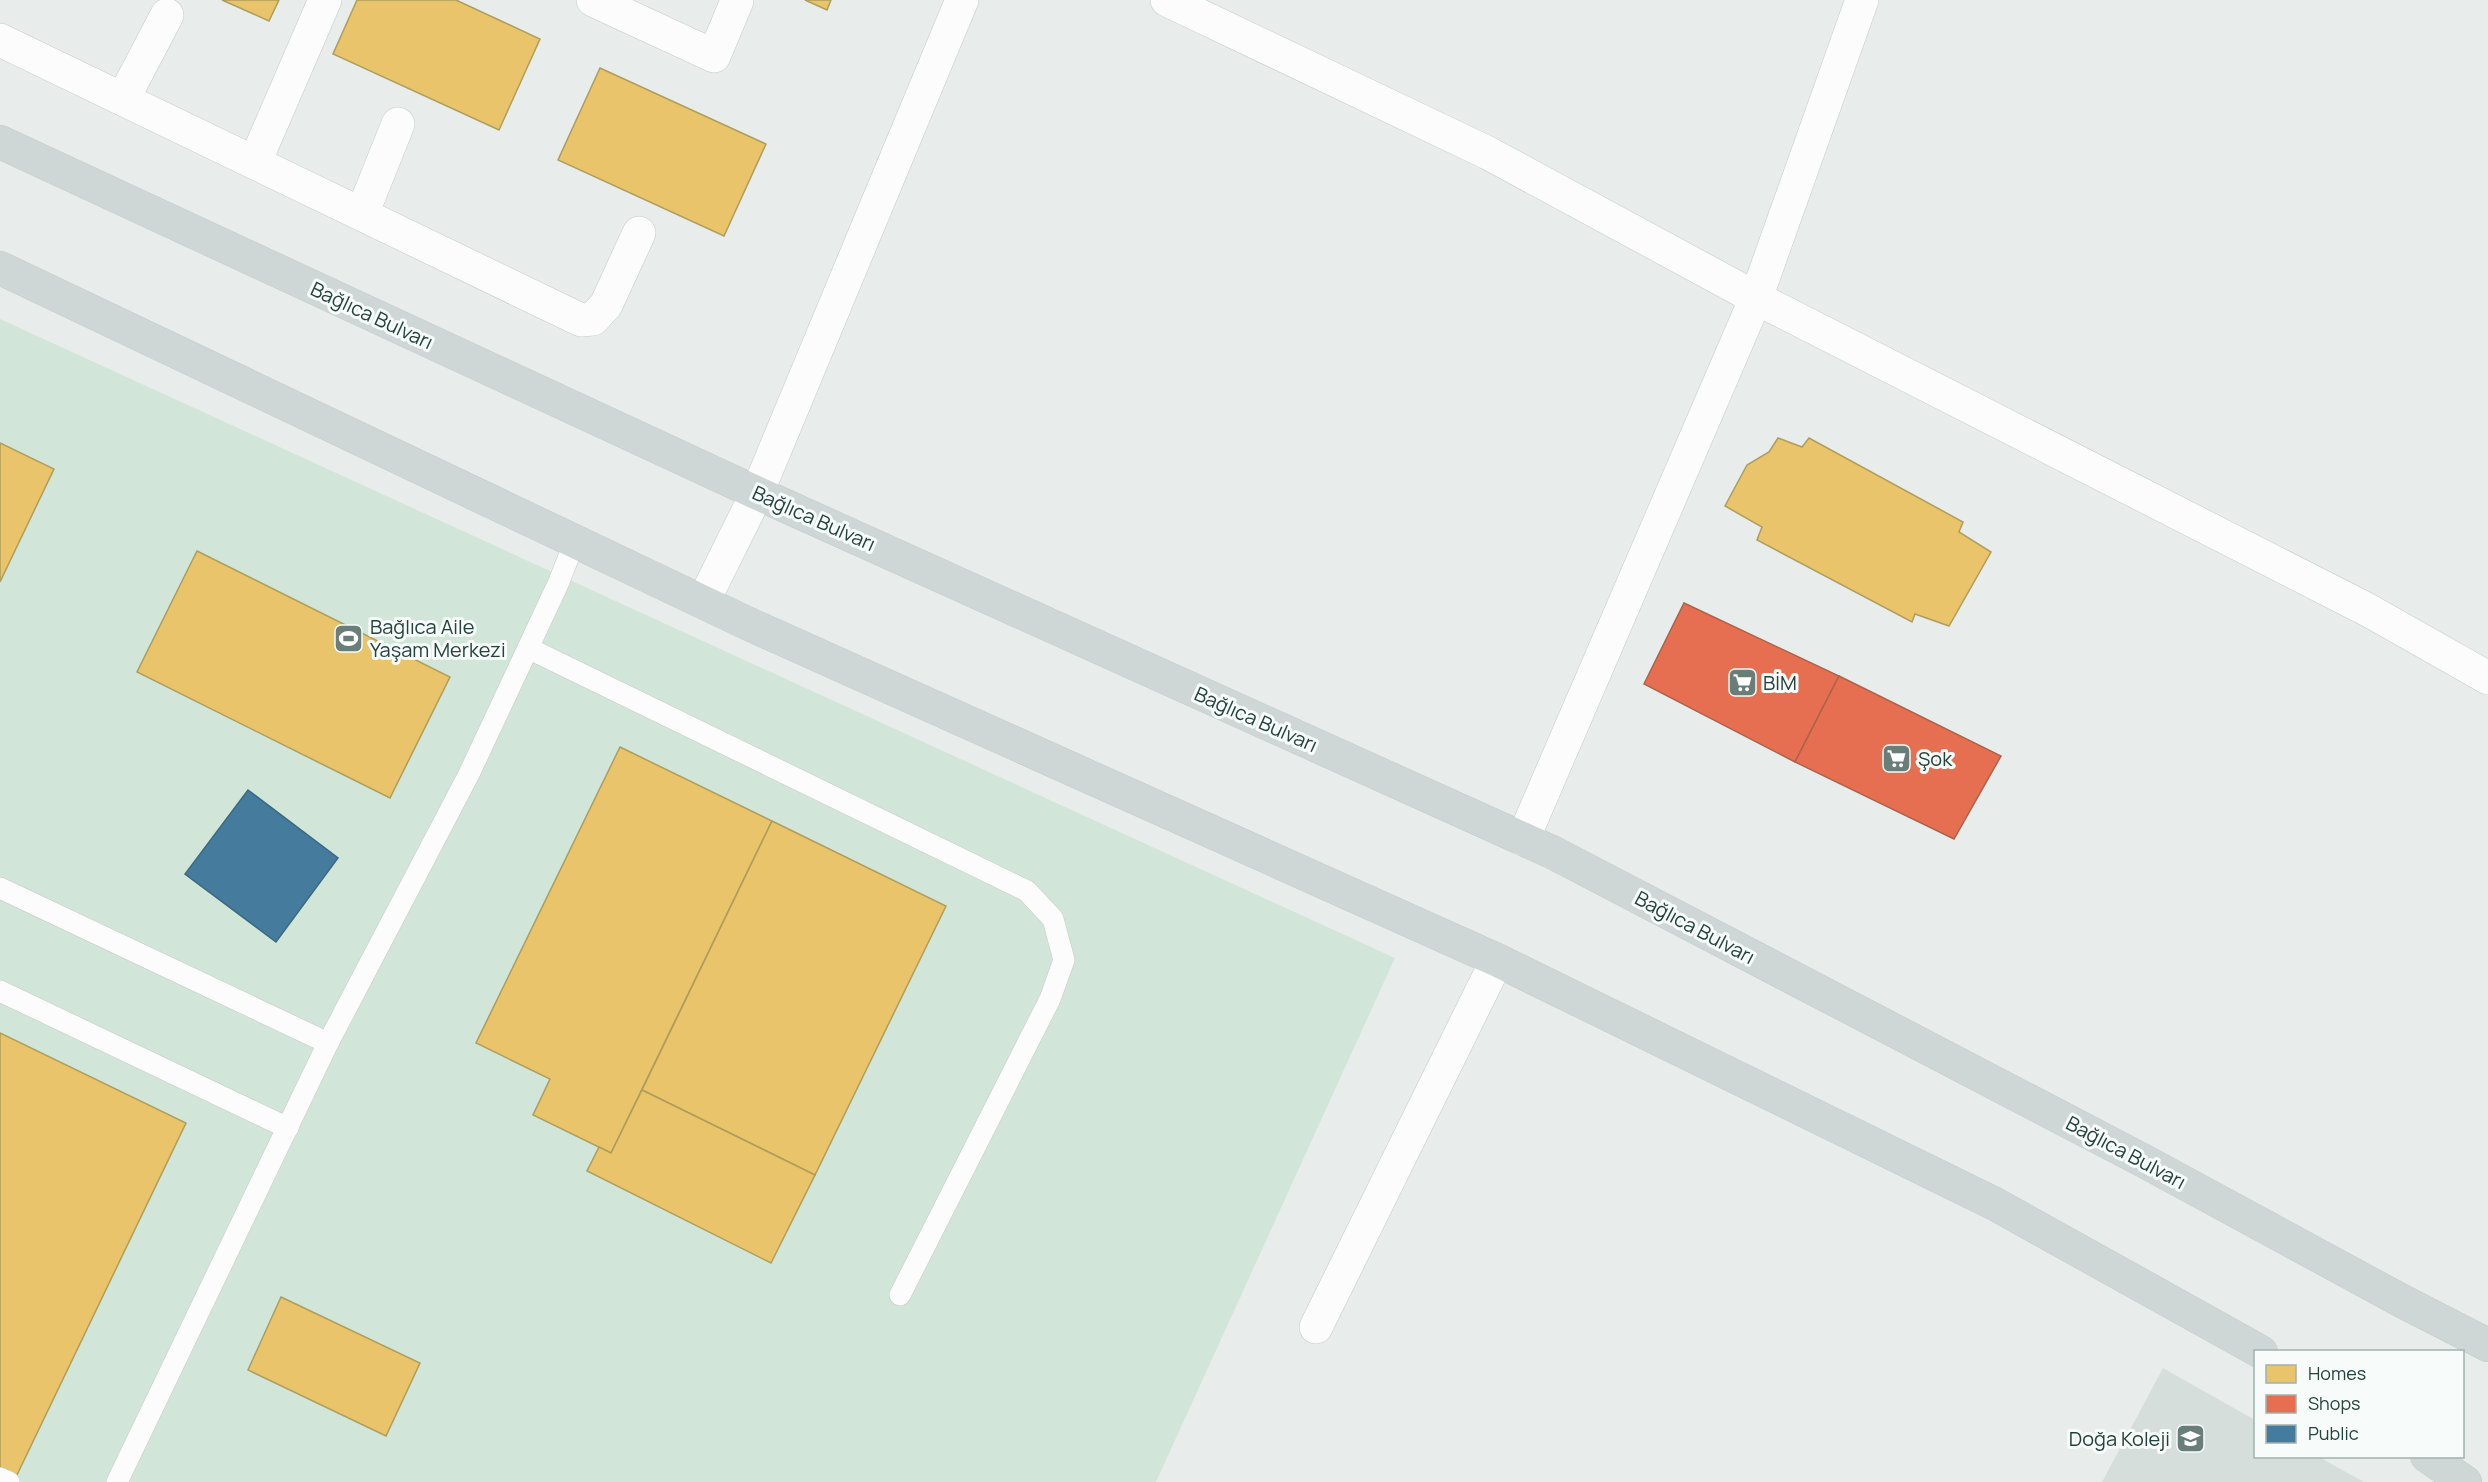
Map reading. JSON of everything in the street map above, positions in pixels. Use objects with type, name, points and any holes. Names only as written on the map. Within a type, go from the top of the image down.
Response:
[{"type":"main road","name":"Bağlıca Bulvarı","points":[[0,142],[757,493],[1523,839],[2123,1150],[2488,1345]]},
{"type":"main road","points":[[0,268],[703,602],[1497,960],[1995,1204],[2257,1350]]},
{"type":"main road","points":[[2430,1458],[2465,1482]]},
{"type":"street","points":[[255,162],[325,0]]},
{"type":"street","points":[[593,0],[714,56],[737,1]]},
{"type":"street","points":[[703,602],[757,493],[962,0]]},
{"type":"street","points":[[1167,0],[1488,153],[1756,298],[2368,610],[2488,678]]},
{"type":"street","points":[[1523,839],[1756,298],[1862,0]]},
{"type":"street","points":[[123,99],[167,15]]},
{"type":"street","points":[[0,40],[581,320],[593,319],[606,305],[639,233]]},
{"type":"street","points":[[362,214],[398,124]]},
{"type":"street","points":[[1316,1327],[1497,960]]},
{"type":"lane","points":[[117,1482],[328,1043],[469,774],[575,541]]},
{"type":"lane","points":[[528,648],[1027,891],[1053,919],[1064,960],[1050,999],[900,1295]]},
{"type":"lane","points":[[0,888],[328,1043]]},
{"type":"lane","points":[[0,991],[288,1128]]},
{"type":"lane","points":[[0,1478],[9,1482]]},
{"type":"shaded area","name":"Doğa Koleji","points":[[2163,1368],[2254,1419],[2254,1458],[2321,1458],[2364,1482],[2102,1482]]},
{"type":"green space","name":"Bağlıca Aile Yaşam Merkezi","points":[[0,319],[1395,958],[1156,1482],[0,1482]]},
{"type":"building: Homes","points":[[222,0],[279,0],[269,21]]},
{"type":"building: Homes","points":[[357,0],[456,0],[540,39],[499,130],[333,54]]},
{"type":"building: Homes","points":[[805,0],[831,0],[827,10]]},
{"type":"building: Homes","points":[[600,68],[766,144],[724,236],[558,160]]},
{"type":"building: Homes","points":[[1778,438],[1802,447],[1809,438],[1963,522],[1959,532],[1991,552],[1949,626],[1915,614],[1912,622],[1757,540],[1762,527],[1725,506],[1747,465],[1769,452]]},
{"type":"building: Homes","points":[[0,443],[54,469],[0,582]]},
{"type":"building: Homes","points":[[197,551],[450,677],[390,798],[137,672]]},
{"type":"building: Homes","points":[[620,747],[772,821],[611,1153],[533,1115],[550,1079],[476,1043]]},
{"type":"building: Homes","points":[[772,821],[946,906],[815,1175],[642,1090]]},
{"type":"building: Homes","points":[[0,1033],[186,1123],[15,1479],[0,1472]]},
{"type":"building: Homes","points":[[642,1090],[815,1175],[771,1263],[587,1171],[599,1147],[611,1153]]},
{"type":"building: Homes","points":[[281,1297],[420,1363],[386,1436],[248,1370]]},
{"type":"building: Shops","points":[[1684,603],[1839,676],[1795,762],[1644,684]]},
{"type":"building: Shops","points":[[1839,676],[2001,756],[1954,839],[1795,762]]},
{"type":"building: Public","points":[[248,790],[338,858],[276,942],[185,874]]},
{"type":"place","name":"Bağlıca Aile Yaşam Merkezi","points":[[349,638]]},
{"type":"place","name":"BİM","points":[[1742,682]]},
{"type":"place","name":"Şok","points":[[1897,758]]},
{"type":"place","name":"Doğa Koleji","points":[[2191,1438]]}]
